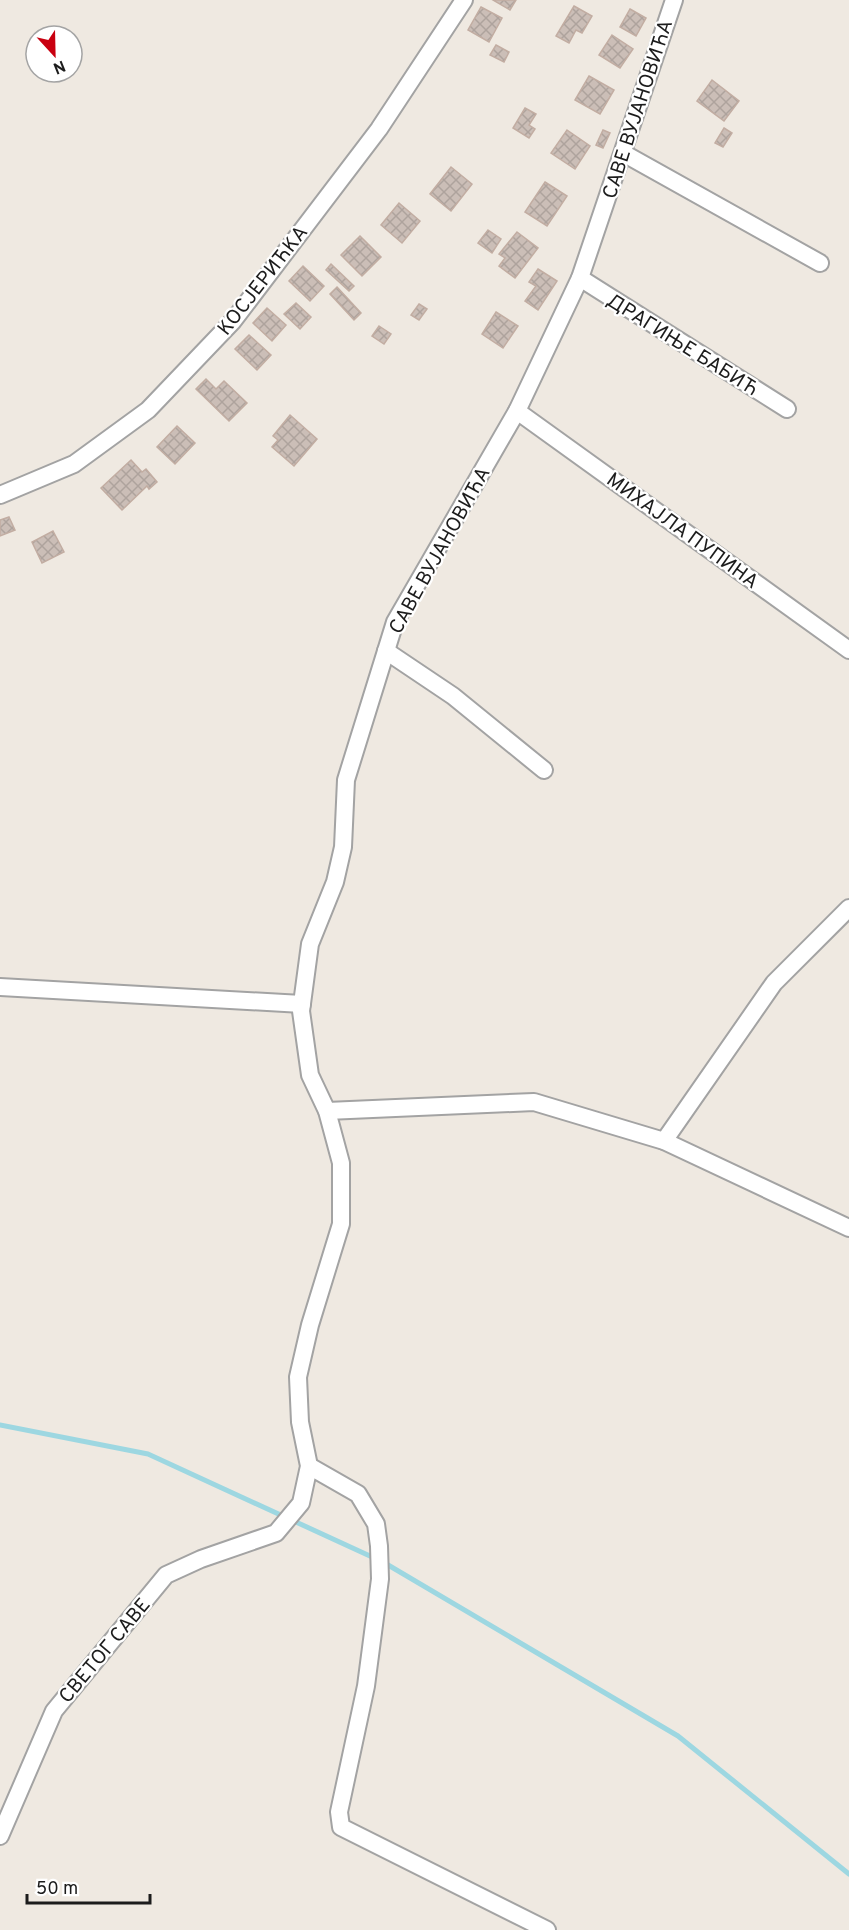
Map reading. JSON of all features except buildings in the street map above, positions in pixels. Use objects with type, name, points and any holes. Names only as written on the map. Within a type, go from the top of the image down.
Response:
[{"type":"street","name":"КОСЈЕРИЋКА","points":[[0,495],[74,464],[138,417],[233,321],[379,129],[464,0]]},
{"type":"street","name":"САВЕ ВУЈАНОВИЋА","points":[[276,1533],[302,1503],[309,1466],[300,1422],[298,1377],[310,1325],[341,1224],[341,1163],[327,1110],[310,1075],[301,1011],[310,944],[335,882],[343,847],[346,780],[395,622],[517,411],[580,279],[674,0]]},
{"type":"street","points":[[623,153],[820,263]]},
{"type":"street","name":"ДРАГИЊЕ БАБИЋ","points":[[580,279],[787,409]]},
{"type":"street","name":"МИХАЈЛА ПУПИНА","points":[[517,411],[849,650]]},
{"type":"street","points":[[386,651],[453,696],[544,770]]},
{"type":"street","points":[[664,1141],[774,983],[849,908]]},
{"type":"street","points":[[0,987],[302,1004]]},
{"type":"street","points":[[327,1110],[534,1102],[664,1141],[849,1228]]},
{"type":"street","points":[[309,1466],[358,1494],[376,1524],[379,1546],[381,1579],[362,1712],[339,1812],[341,1827],[547,1930]]},
{"type":"street","name":"СВЕТОГ САВЕ","points":[[0,1836],[54,1711],[166,1575],[201,1559],[276,1533]]},
{"type":"waterway","points":[[0,1425],[148,1454],[383,1562],[678,1736],[849,1874]]}]
